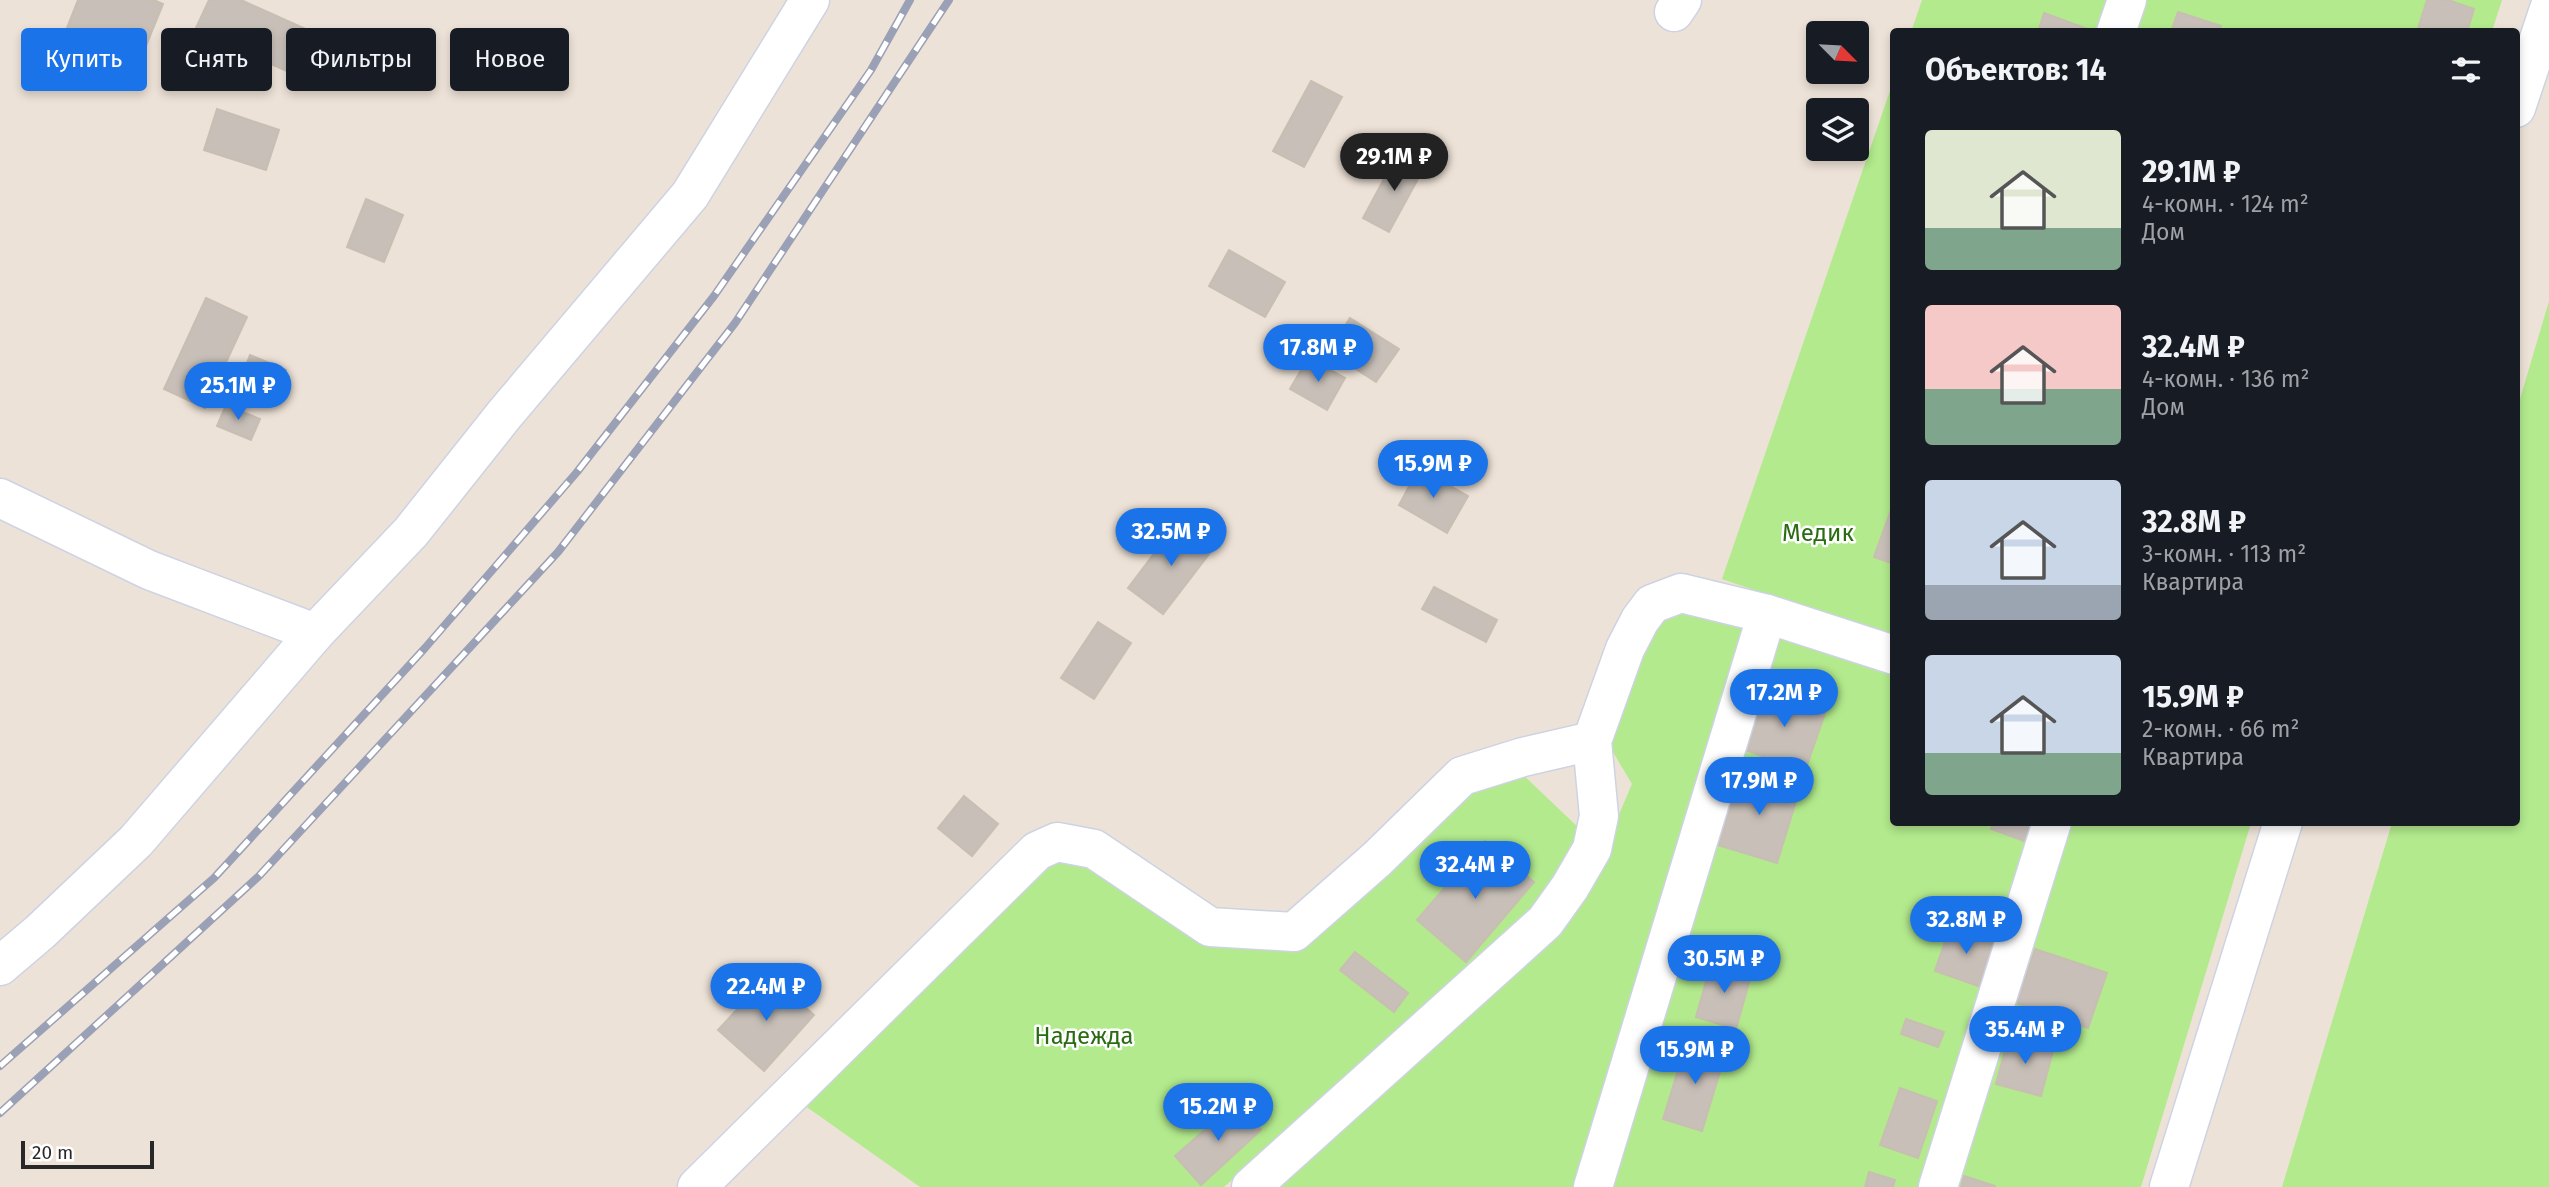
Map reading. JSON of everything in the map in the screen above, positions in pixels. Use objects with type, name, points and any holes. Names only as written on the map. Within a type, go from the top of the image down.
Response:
[{"type":"street","points":[[0,966],[136,841],[314,633],[411,532],[504,415],[690,195],[810,0]]},
{"type":"street","points":[[2117,28],[2127,0]]},
{"type":"street","points":[[2520,96],[2549,9]]},
{"type":"street","points":[[0,498],[149,570],[314,633]]},
{"type":"street","points":[[1254,1185],[1545,922],[1570,887],[1592,849],[1599,816],[1592,741],[1625,649],[1652,604],[1681,593],[1767,614],[1890,654]]},
{"type":"street","points":[[1593,1187],[1767,614]]},
{"type":"street","points":[[697,1187],[1037,851],[1058,842],[1094,849],[1210,927],[1294,932],[1377,859],[1462,776],[1523,757],[1592,741]]},
{"type":"street","points":[[1938,1187],[2051,826]]},
{"type":"street","points":[[2169,1187],[2282,826]]},
{"type":"green space","points":[[1922,0],[2502,0],[2493,28],[1912,28]]},
{"type":"green space","name":"Медик","points":[[1890,91],[1890,637],[1722,579],[1866,161],[1869,161],[1869,152]]},
{"type":"green space","points":[[2549,301],[2549,1187],[2282,1187],[2391,826],[2520,826],[2520,399]]},
{"type":"green space","points":[[1678,606],[1890,670],[1890,826],[2250,826],[2141,1187],[1270,1187],[1599,861],[1632,784],[1610,747],[1642,650],[1660,620]]},
{"type":"green space","name":"Надежда","points":[[1521,773],[1581,830],[1551,887],[1467,971],[1224,1187],[920,1187],[801,1103],[1050,854],[1091,858],[1296,948],[1465,783]]},
{"type":"building","points":[[78,0],[154,0],[163,4],[147,43],[147,28],[67,28]]},
{"type":"building","points":[[209,0],[241,0],[303,28],[286,28],[286,71],[272,64],[272,28],[196,28]]},
{"type":"building","points":[[2427,0],[2448,0],[2474,9],[2468,28],[2418,28]]},
{"type":"building","points":[[2178,12],[2221,26],[2220,28],[2172,28]]},
{"type":"building","points":[[2044,13],[2085,28],[2039,28]]},
{"type":"building","points":[[1311,81],[1342,97],[1304,167],[1273,151]]},
{"type":"building","points":[[217,109],[279,130],[266,170],[204,150]]},
{"type":"building","points":[[1398,153],[1424,168],[1389,232],[1363,218]]},
{"type":"building","points":[[366,199],[403,215],[384,262],[347,247]]},
{"type":"building","points":[[1229,250],[1285,282],[1265,317],[1209,286]]},
{"type":"building","points":[[206,298],[247,317],[205,408],[164,389]]},
{"type":"building","points":[[1350,318],[1399,349],[1376,382],[1329,352]]},
{"type":"building","points":[[250,355],[286,370],[271,407],[236,392]]},
{"type":"building","points":[[1308,358],[1345,378],[1327,410],[1290,389]]},
{"type":"building","points":[[226,405],[260,419],[251,440],[217,426]]},
{"type":"building","points":[[1419,468],[1468,496],[1447,533],[1399,505]]},
{"type":"building","points":[[1890,513],[1890,563],[1874,557]]},
{"type":"building","points":[[1178,522],[1213,549],[1163,614],[1128,588]]},
{"type":"building","points":[[1434,587],[1497,620],[1486,642],[1422,609]]},
{"type":"building","points":[[1098,622],[1131,643],[1094,699],[1061,678]]},
{"type":"building","points":[[1762,688],[1826,710],[1805,771],[1742,749]]},
{"type":"building","points":[[1741,770],[1800,788],[1777,863],[1718,845]]},
{"type":"building","points":[[964,796],[998,824],[972,856],[938,828]]},
{"type":"building","points":[[1992,826],[2039,826],[2032,844],[1991,829]]},
{"type":"building","points":[[1485,841],[1534,882],[1466,962],[1417,920]]},
{"type":"building","points":[[1951,924],[1997,940],[1981,987],[1935,971]]},
{"type":"building","points":[[2035,949],[2107,973],[2088,1028],[2016,1003]]},
{"type":"building","points":[[1355,952],[1408,993],[1394,1012],[1340,970]]},
{"type":"building","points":[[1712,960],[1752,972],[1736,1029],[1696,1017]]},
{"type":"building","points":[[769,975],[814,1015],[764,1071],[718,1030]]},
{"type":"building","points":[[1906,1019],[1944,1032],[1938,1047],[1901,1034]]},
{"type":"building","points":[[2009,1036],[2054,1047],[2041,1096],[1996,1084]]},
{"type":"building","points":[[1687,1041],[1726,1052],[1702,1131],[1663,1119]]},
{"type":"building","points":[[1900,1088],[1937,1101],[1918,1158],[1880,1145]]},
{"type":"building","points":[[1236,1102],[1261,1130],[1201,1185],[1175,1156]]},
{"type":"building","points":[[1869,1172],[1895,1180],[1893,1187],[1865,1187]]},
{"type":"building","points":[[1964,1176],[1995,1186],[1995,1187],[1961,1187]]},
{"type":"railway","points":[[0,1066],[214,878],[425,648],[577,472],[714,296],[871,70],[910,0]]},
{"type":"railway","points":[[0,1113],[259,876],[558,552],[735,323],[949,0]]}]
